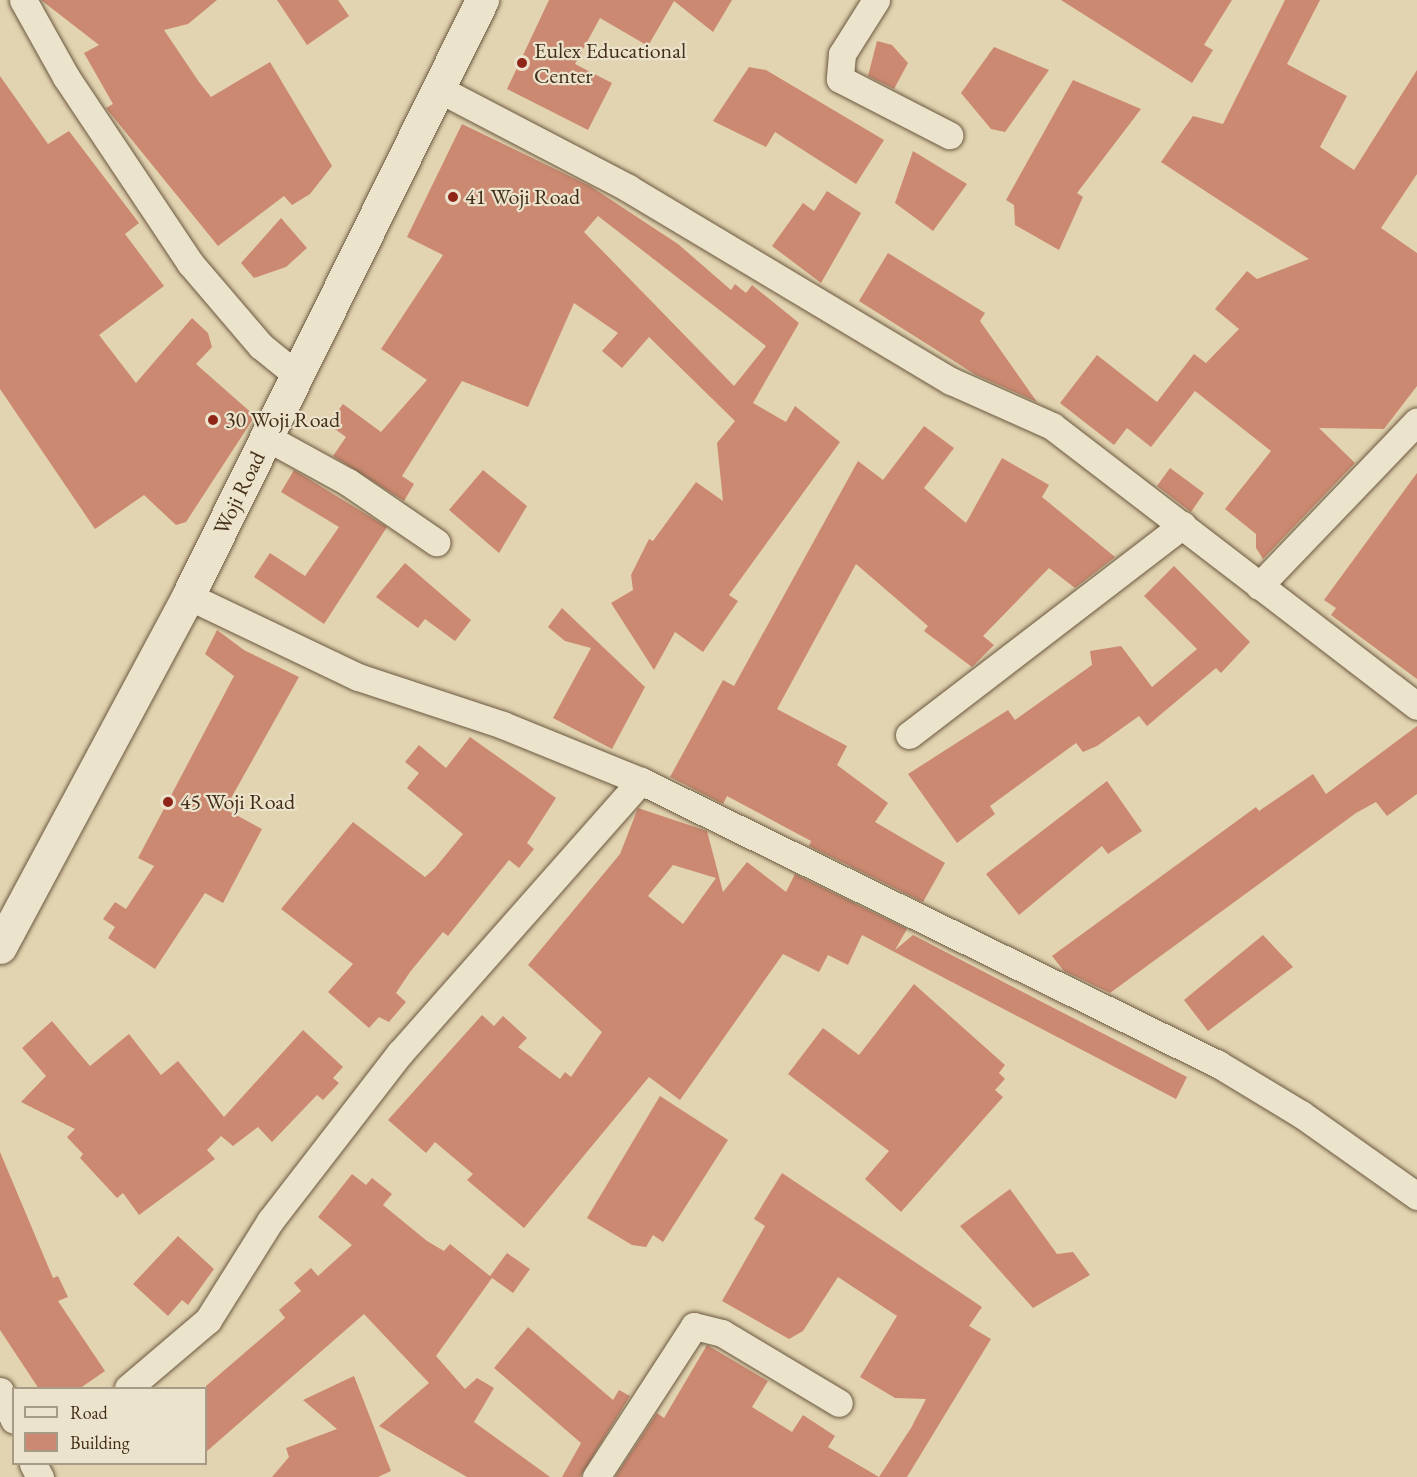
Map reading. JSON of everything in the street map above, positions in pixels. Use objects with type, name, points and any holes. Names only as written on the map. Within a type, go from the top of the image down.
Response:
[{"type":"main road","name":"Woji Road","points":[[0,947],[188,597],[482,0]]},
{"type":"street","points":[[23,0],[66,77],[190,263],[261,346],[297,375]]},
{"type":"street","points":[[876,0],[842,54],[840,79],[949,135]]},
{"type":"street","points":[[437,88],[628,188],[951,381],[1052,426],[1417,706]]},
{"type":"street","points":[[1259,586],[1417,421]]},
{"type":"street","points":[[266,437],[365,492],[436,542]]},
{"type":"street","points":[[909,735],[1183,525]]},
{"type":"street","points":[[188,597],[358,677],[510,727],[641,781],[1218,1064],[1301,1114],[1417,1196]]},
{"type":"street","points":[[130,1387],[208,1320],[270,1221],[400,1053],[641,781]]},
{"type":"street","points":[[596,1477],[694,1326],[722,1333],[839,1403]]},
{"type":"street","points":[[0,1391],[12,1416]]},
{"type":"building","points":[[41,0],[217,0],[188,24],[164,30],[199,82],[211,97],[270,62],[332,166],[310,194],[292,205],[284,196],[218,246],[106,108],[113,104],[84,53],[99,45]]},
{"type":"building","points":[[277,0],[338,0],[349,16],[307,45]]},
{"type":"building","points":[[549,0],[732,0],[713,32],[674,1],[648,46],[600,18],[575,64],[612,83],[588,130],[507,89]]},
{"type":"building","points":[[1061,0],[1232,0],[1204,45],[1213,50],[1192,83]]},
{"type":"building","points":[[1285,0],[1320,0],[1287,64],[1347,96],[1320,147],[1354,170],[1417,70],[1417,174],[1381,228],[1417,253],[1417,386],[1384,429],[1319,428],[1355,463],[1263,559],[1256,548],[1256,534],[1225,509],[1271,451],[1195,391],[1151,447],[1127,428],[1114,445],[1060,403],[1097,355],[1157,402],[1194,354],[1206,363],[1239,329],[1215,309],[1247,271],[1257,279],[1309,259],[1161,162],[1193,116],[1223,124]]},
{"type":"building","points":[[877,41],[892,45],[908,63],[894,89],[868,76]]},
{"type":"building","points":[[994,47],[1049,70],[1005,132],[991,129],[961,93]]},
{"type":"building","points":[[749,67],[766,70],[884,140],[856,184],[775,132],[766,147],[713,121]]},
{"type":"building","points":[[0,76],[48,144],[69,131],[139,223],[125,234],[164,286],[99,335],[136,383],[192,318],[208,333],[212,347],[196,364],[255,416],[186,522],[176,525],[144,495],[95,529],[0,389]]},
{"type":"building","points":[[1073,80],[1141,109],[1077,193],[1083,197],[1059,250],[1015,225],[1014,205],[1006,200]]},
{"type":"building","points":[[462,124],[590,186],[678,244],[731,290],[735,284],[746,293],[752,285],[799,323],[753,403],[786,422],[795,406],[840,442],[729,595],[738,601],[703,652],[675,632],[654,670],[611,603],[633,590],[631,575],[649,539],[653,541],[696,482],[723,501],[717,443],[735,421],[649,337],[622,368],[602,351],[618,333],[574,303],[528,407],[462,381],[402,476],[414,484],[404,501],[333,456],[346,437],[328,424],[343,404],[381,432],[427,380],[381,349],[443,255],[407,237]],"holes":[[[598,216],[766,346],[734,386],[584,232]]]},
{"type":"building","points":[[913,151],[967,184],[933,231],[895,203]]},
{"type":"building","points":[[827,191],[861,213],[821,283],[772,246],[803,203],[814,211]]},
{"type":"building","points":[[281,218],[307,248],[286,267],[254,278],[241,263]]},
{"type":"building","points":[[888,253],[985,313],[980,321],[1037,402],[976,375],[859,301]]},
{"type":"building","points":[[924,426],[954,448],[924,488],[966,523],[1002,458],[1049,485],[1042,497],[1115,557],[1075,588],[1049,568],[983,636],[994,645],[972,667],[924,631],[928,626],[856,564],[777,709],[847,746],[837,765],[888,803],[875,822],[945,863],[923,902],[809,846],[811,841],[727,796],[723,804],[670,777],[723,680],[734,686],[858,461],[883,480]]},
{"type":"building","points":[[1170,468],[1204,493],[1191,512],[1157,486]]},
{"type":"building","points":[[294,470],[387,527],[324,624],[254,577],[270,553],[305,576],[339,527],[281,492]]},
{"type":"building","points":[[483,470],[527,506],[499,553],[449,510]]},
{"type":"building","points":[[1417,473],[1417,679],[1331,615],[1336,608],[1324,600]]},
{"type":"building","points":[[405,563],[471,620],[455,641],[425,619],[418,628],[376,597]]},
{"type":"building","points":[[1174,566],[1250,642],[1221,673],[1216,668],[1147,726],[1139,716],[1097,746],[1083,752],[1076,743],[990,806],[995,814],[957,843],[908,774],[1008,710],[1015,720],[1092,665],[1090,651],[1121,646],[1152,687],[1197,649],[1144,596]]},
{"type":"building","points":[[562,608],[645,687],[612,749],[553,718],[591,648],[565,641],[548,627]]},
{"type":"building","points":[[217,630],[244,650],[299,677],[225,809],[262,829],[223,903],[205,893],[155,969],[108,938],[115,927],[103,919],[115,902],[126,909],[154,866],[138,858],[234,676],[205,654]]},
{"type":"building","points":[[1417,726],[1417,794],[1387,816],[1376,802],[1356,813],[1110,993],[1064,971],[1052,956],[1256,807],[1259,811],[1313,774],[1326,794]]},
{"type":"building","points":[[470,737],[556,798],[527,843],[534,849],[519,868],[509,860],[448,936],[443,932],[410,972],[396,993],[406,1002],[389,1022],[379,1017],[369,1028],[328,992],[353,964],[281,909],[353,822],[425,877],[435,868],[463,834],[407,788],[419,773],[405,762],[419,745],[446,768]]},
{"type":"building","points":[[1107,781],[1142,831],[1108,854],[1102,846],[1019,915],[986,874]]},
{"type":"building","points":[[638,808],[707,831],[723,892],[747,862],[786,892],[795,874],[907,929],[895,950],[913,935],[1187,1077],[1176,1099],[862,935],[848,965],[828,955],[819,972],[783,954],[680,1100],[649,1077],[524,1228],[467,1180],[473,1174],[435,1142],[426,1153],[388,1120],[482,1015],[494,1026],[503,1016],[527,1038],[518,1047],[560,1079],[565,1072],[571,1077],[602,1032],[528,965],[620,854]],"holes":[[[673,865],[716,878],[683,924],[648,896]]]},
{"type":"building","points":[[1263,935],[1293,967],[1208,1031],[1184,1000]]},
{"type":"building","points":[[914,984],[1005,1065],[999,1073],[1005,1079],[995,1090],[1003,1097],[901,1212],[865,1179],[889,1151],[788,1074],[823,1028],[859,1055]]},
{"type":"building","points":[[52,1021],[90,1066],[129,1034],[161,1075],[178,1061],[224,1117],[303,1030],[343,1067],[333,1078],[339,1083],[323,1100],[317,1095],[272,1142],[258,1127],[233,1146],[221,1136],[207,1150],[215,1159],[139,1215],[123,1193],[117,1198],[80,1158],[83,1154],[67,1137],[75,1129],[21,1102],[46,1076],[22,1048]]},
{"type":"building","points":[[660,1096],[728,1140],[663,1242],[653,1235],[646,1247],[632,1245],[587,1218]]},
{"type":"building","points":[[0,1152],[53,1278],[58,1276],[68,1297],[58,1301],[105,1371],[82,1387],[38,1387],[0,1330]]},
{"type":"building","points":[[782,1173],[982,1307],[969,1326],[991,1339],[907,1477],[879,1477],[911,1428],[926,1399],[895,1398],[860,1377],[897,1316],[838,1277],[803,1331],[789,1339],[722,1301],[765,1226],[754,1219]]},
{"type":"building","points":[[352,1174],[366,1185],[372,1178],[392,1194],[383,1205],[427,1241],[444,1251],[450,1244],[490,1276],[507,1253],[530,1269],[513,1293],[492,1278],[436,1356],[465,1389],[477,1378],[494,1388],[474,1422],[550,1477],[467,1477],[379,1426],[429,1383],[364,1314],[207,1451],[206,1386],[285,1318],[279,1310],[301,1291],[294,1283],[311,1268],[318,1276],[352,1245],[318,1217]]},
{"type":"building","points":[[1010,1189],[1057,1254],[1073,1252],[1090,1275],[1033,1308],[960,1226]]},
{"type":"building","points":[[178,1236],[214,1269],[188,1305],[182,1300],[168,1316],[133,1284]]},
{"type":"building","points":[[528,1327],[613,1400],[619,1390],[630,1396],[580,1477],[562,1477],[581,1443],[494,1368]]},
{"type":"building","points":[[707,1345],[768,1381],[752,1407],[792,1432],[803,1415],[835,1436],[828,1447],[879,1477],[615,1477],[657,1413],[664,1418]]},
{"type":"building","points":[[354,1376],[391,1471],[378,1477],[272,1477],[289,1457],[286,1448],[337,1429],[303,1400]]},
{"type":"place","name":"Eulex Educational Center","points":[[522,63]]},
{"type":"place","name":"41 Woji Road","points":[[453,197]]},
{"type":"place","name":"30 Woji Road","points":[[213,420]]},
{"type":"place","name":"45 Woji Road","points":[[168,802]]}]
